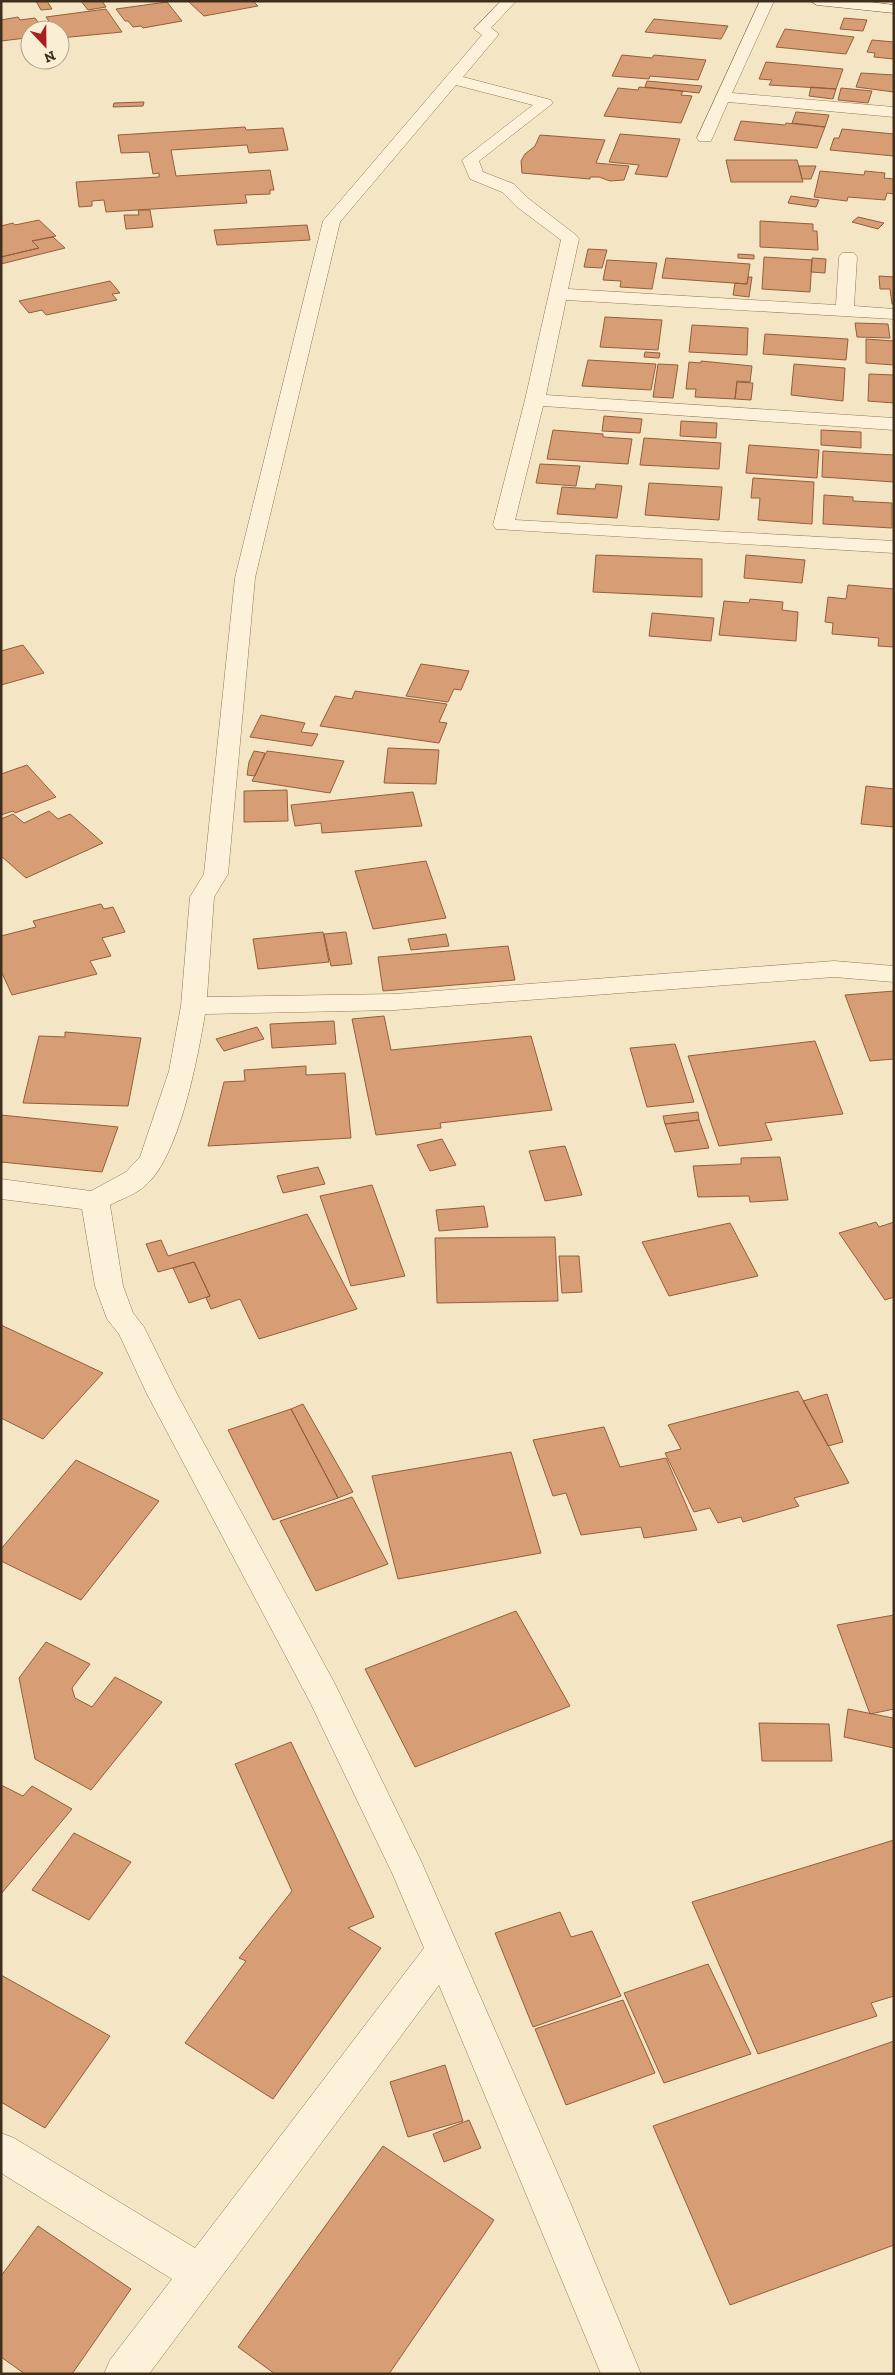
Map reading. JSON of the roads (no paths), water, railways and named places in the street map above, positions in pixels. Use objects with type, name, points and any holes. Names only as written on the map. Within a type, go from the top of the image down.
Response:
[{"type":"street","points":[[1,1189],[95,1201],[136,1179],[152,1161],[182,1071],[194,1006],[202,897],[216,874],[245,578],[332,221],[491,34],[482,29],[509,1]]},
{"type":"street","points":[[705,138],[767,1]]},
{"type":"street","points":[[817,1],[894,9]]},
{"type":"street","points":[[454,78],[545,103],[470,160],[476,175],[508,188],[523,203],[570,239],[535,400],[502,524],[894,547]]},
{"type":"street","points":[[722,97],[894,112]]},
{"type":"street","points":[[845,311],[848,258]]},
{"type":"street","points":[[558,294],[894,314]]},
{"type":"street","points":[[535,400],[894,424]]},
{"type":"street","points":[[194,1006],[395,1002],[834,969],[894,974]]},
{"type":"street","points":[[95,1201],[108,1286],[121,1319],[130,1327],[162,1394],[323,1694],[409,1872],[556,2216],[621,2374]]},
{"type":"street","points":[[124,2374],[443,1951]]},
{"type":"street","points":[[1,2151],[200,2274]]}]
